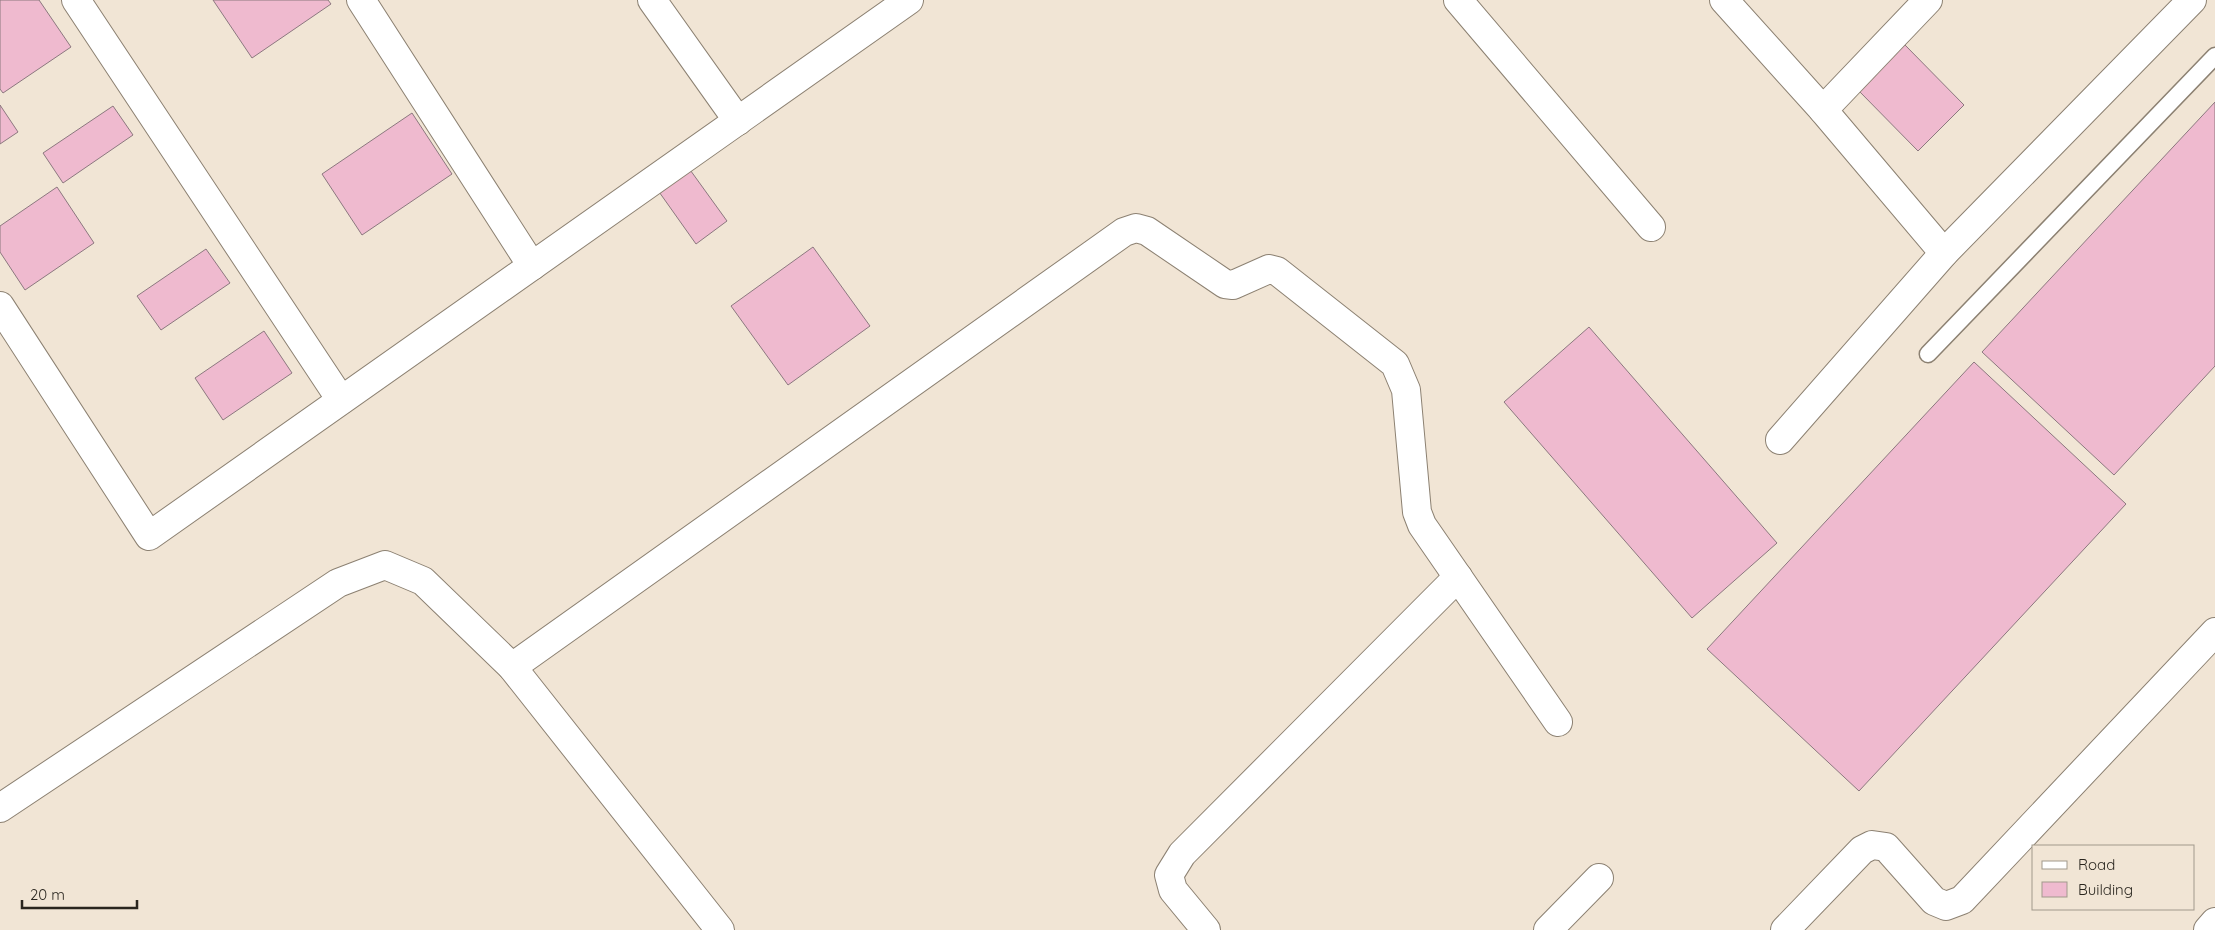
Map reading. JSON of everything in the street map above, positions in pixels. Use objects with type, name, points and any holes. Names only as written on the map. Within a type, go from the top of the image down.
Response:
[{"type":"street","points":[[76,0],[341,400]]},
{"type":"street","points":[[361,0],[532,266]]},
{"type":"street","points":[[652,0],[738,121]]},
{"type":"street","points":[[0,306],[149,536],[910,0]]},
{"type":"street","points":[[1458,0],[1650,227]]},
{"type":"street","points":[[1724,0],[1823,110],[1944,253]]},
{"type":"street","points":[[1823,110],[1928,0]]},
{"type":"street","points":[[1780,440],[1944,253],[2192,0]]},
{"type":"street","points":[[512,667],[1124,232],[1136,228],[1147,231],[1225,284],[1233,286],[1270,269],[1277,272],[1395,364],[1406,390],[1417,512],[1422,525],[1558,722]]},
{"type":"street","points":[[0,808],[338,583],[385,564],[423,581],[512,667],[720,930]]},
{"type":"street","points":[[1206,930],[1173,890],[1169,875],[1182,854],[1458,577]]},
{"type":"street","points":[[1785,930],[1862,850],[1872,845],[1886,847],[1934,901],[1946,906],[1962,900],[2215,632]]},
{"type":"street","points":[[1548,930],[1599,878]]},
{"type":"street","points":[[2208,930],[2215,922]]},
{"type":"lane","points":[[1928,354],[2215,56]]},
{"type":"building","points":[[0,0],[39,0],[71,47],[3,93],[0,89]]},
{"type":"building","points":[[213,0],[328,0],[331,4],[252,58]]},
{"type":"building","points":[[1905,45],[1964,105],[1918,151],[1859,91]]},
{"type":"building","points":[[2215,102],[2215,366],[2114,475],[1982,352]]},
{"type":"building","points":[[0,105],[18,132],[0,144]]},
{"type":"building","points":[[113,106],[133,135],[63,183],[43,153]]},
{"type":"building","points":[[412,113],[452,174],[362,235],[322,174]]},
{"type":"building","points":[[688,167],[727,221],[696,244],[657,189]]},
{"type":"building","points":[[57,187],[94,243],[25,290],[0,252],[0,226]]},
{"type":"building","points":[[813,247],[870,326],[788,385],[731,306]]},
{"type":"building","points":[[206,249],[230,283],[161,330],[137,296]]},
{"type":"building","points":[[1589,327],[1777,543],[1692,618],[1504,402]]},
{"type":"building","points":[[264,331],[292,373],[223,420],[195,378]]},
{"type":"building","points":[[1974,362],[2126,504],[1859,791],[1707,649]]}]
